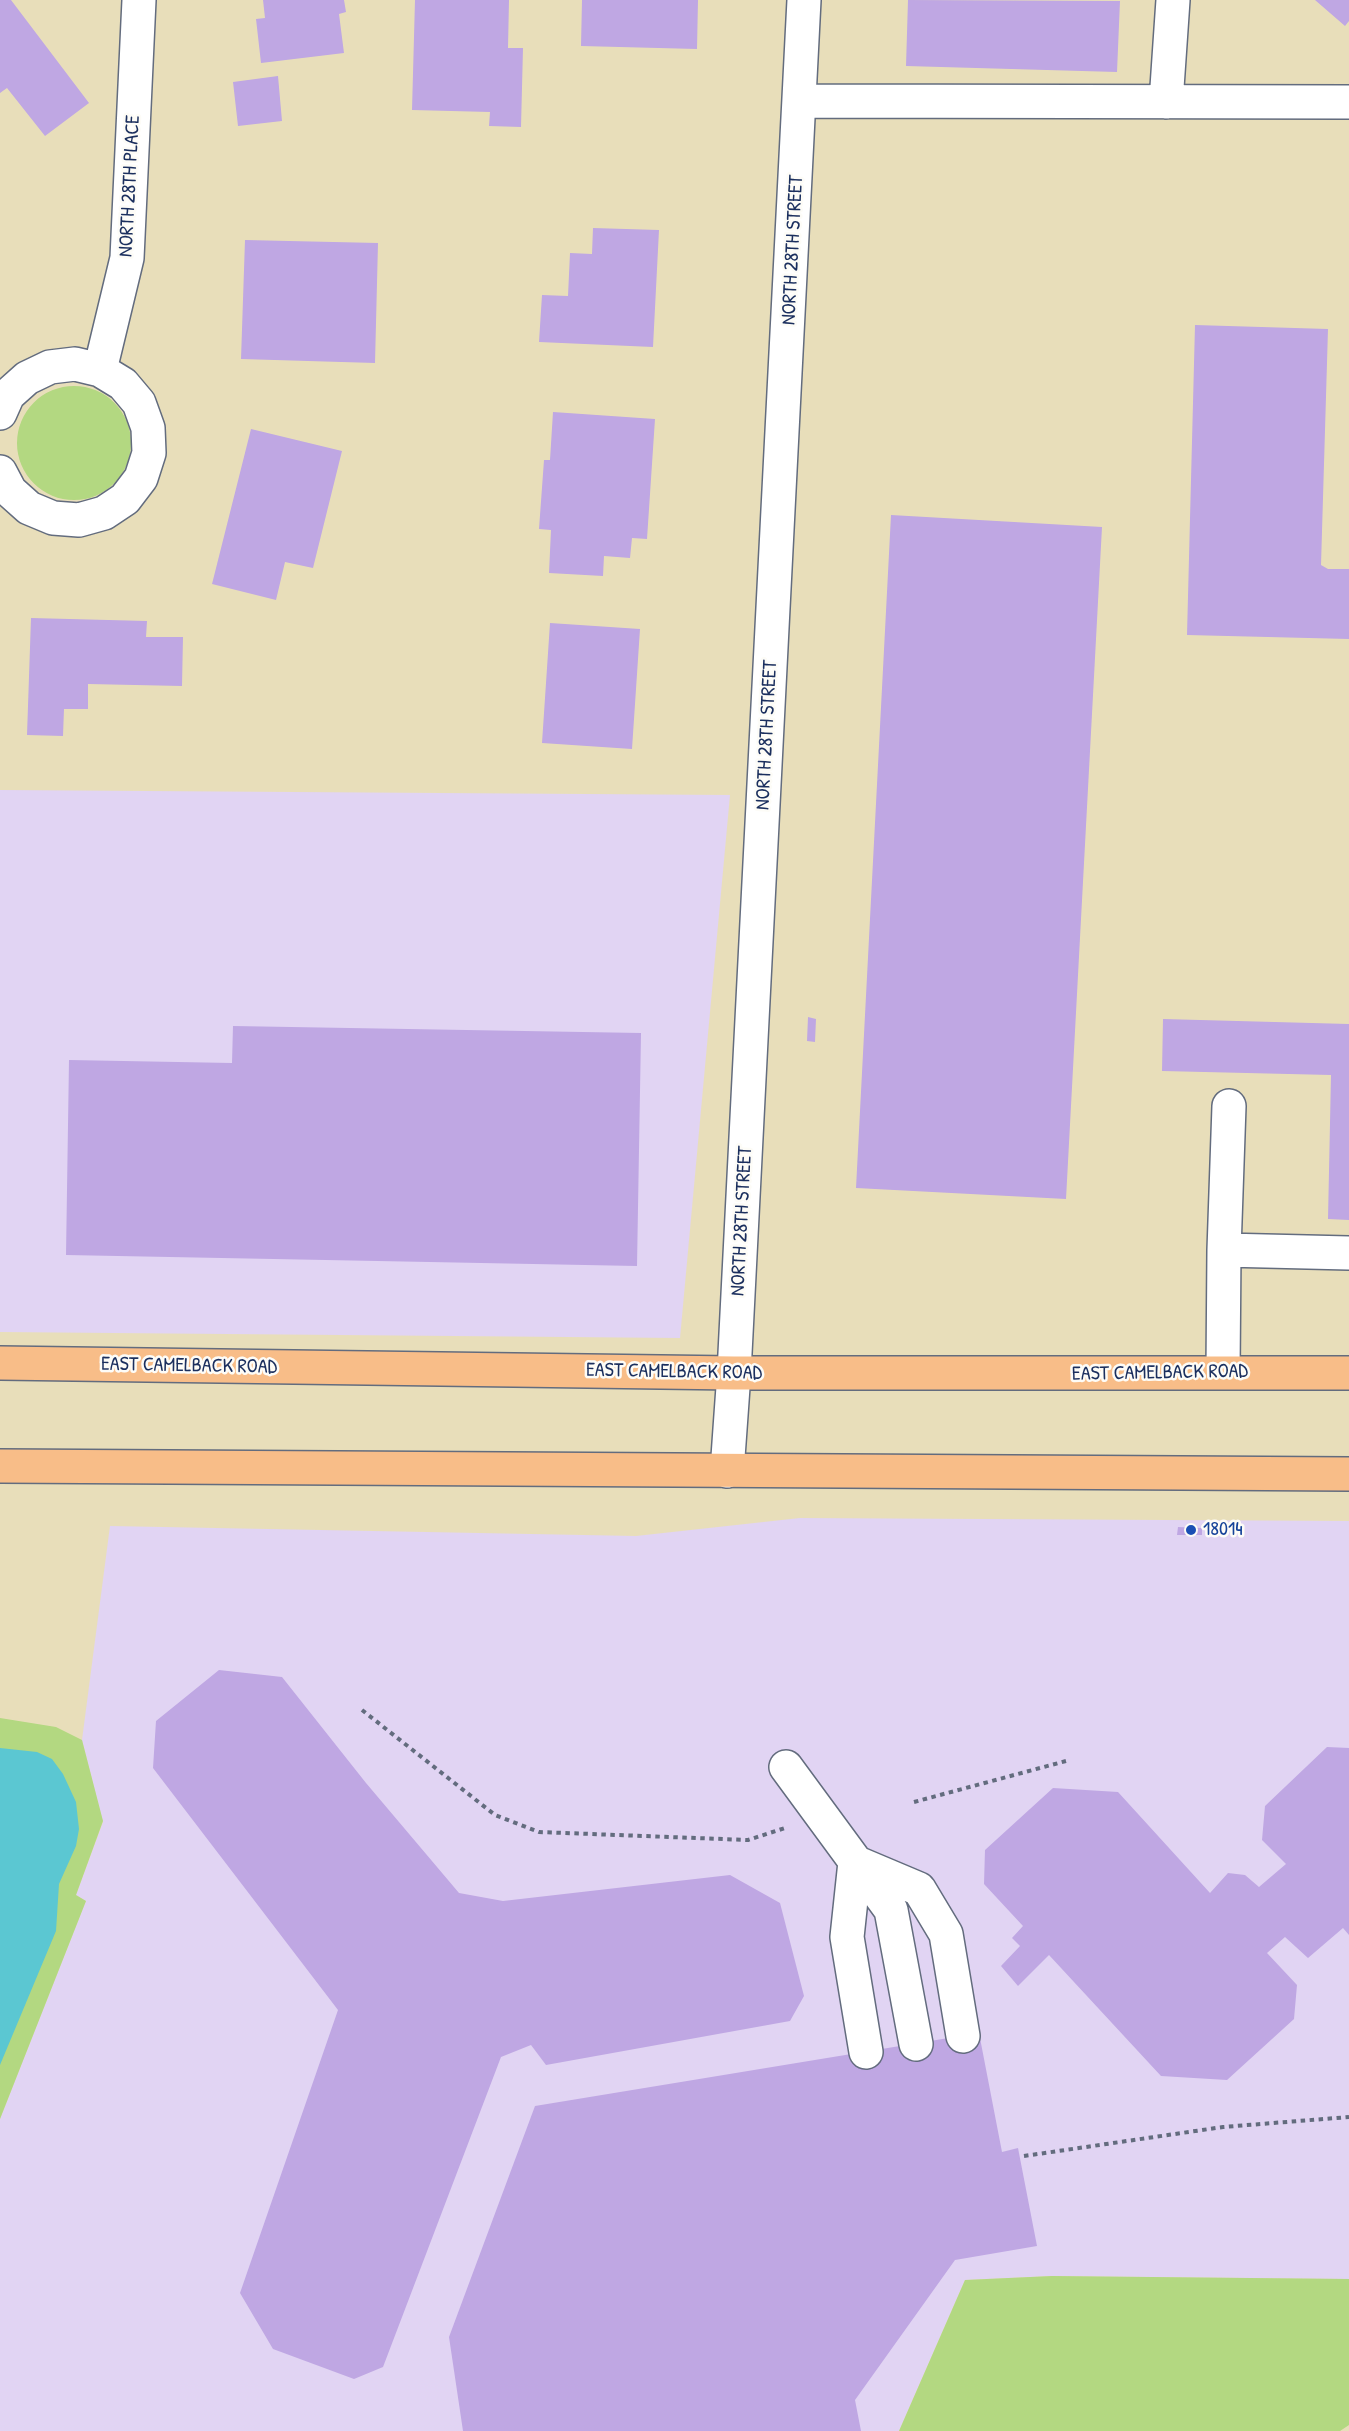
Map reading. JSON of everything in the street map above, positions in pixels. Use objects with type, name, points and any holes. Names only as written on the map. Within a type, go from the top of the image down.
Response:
[{"type":"main road","name":"EAST CAMELBACK ROAD","points":[[0,1363],[734,1373],[1044,1374],[1223,1371],[1349,1373]]},
{"type":"main road","points":[[0,1466],[1349,1474]]},
{"type":"street","name":"NORTH 28TH PLACE","points":[[100,370],[127,258],[139,0]]},
{"type":"street","name":"NORTH 28TH STREET","points":[[727,1471],[734,1373],[804,0]]},
{"type":"street","points":[[1166,102],[1173,0]]},
{"type":"street","points":[[799,101],[1349,102]]},
{"type":"street","points":[[0,412],[8,395],[27,378],[50,367],[75,364],[100,370],[123,384],[139,403],[148,428],[149,453],[143,470],[125,499],[104,513],[79,520],[52,518],[29,508],[10,490],[0,472]]},
{"type":"street","points":[[1223,1371],[1229,1106]]},
{"type":"street","points":[[1224,1250],[1349,1253]]},
{"type":"street","points":[[786,1767],[891,1910],[916,2043]]},
{"type":"street","points":[[855,1862],[919,1889],[946,1934],[963,2036]]},
{"type":"street","points":[[855,1862],[847,1937],[866,2052]]},
{"type":"path","points":[[363,1710],[495,1815],[539,1832],[748,1840],[788,1827]]},
{"type":"path","points":[[914,1802],[1065,1761]]},
{"type":"path","points":[[1024,2156],[1223,2127],[1349,2116]]},
{"type":"shaded area","points":[[0,790],[730,795],[680,1338],[0,1332]]},
{"type":"shaded area","points":[[800,1518],[1349,1521],[1349,2279],[1052,2276],[965,2280],[899,2431],[0,2431],[0,2119],[86,1901],[76,1895],[103,1822],[82,1740],[110,1526],[636,1536]]},
{"type":"green space","points":[[74,386],[96,391],[114,403],[126,421],[131,443],[126,465],[114,483],[96,495],[74,500],[52,495],[34,483],[22,465],[17,443],[22,421],[34,403],[52,391]]},
{"type":"green space","points":[[0,1718],[56,1727],[82,1740],[103,1821],[76,1895],[86,1901],[0,2119]]},
{"type":"green space","points":[[1052,2276],[1349,2279],[1349,2425],[1340,2431],[899,2431],[965,2280]]},
{"type":"water","points":[[0,1748],[37,1752],[52,1759],[63,1774],[76,1802],[79,1829],[76,1846],[59,1884],[56,1931],[0,2065]]},
{"type":"building","points":[[0,0],[11,0],[89,103],[45,136],[7,88],[0,93]]},
{"type":"building","points":[[263,0],[344,0],[346,12],[339,14],[344,53],[261,63],[256,19],[265,18]]},
{"type":"building","points":[[415,0],[509,0],[508,48],[523,48],[521,127],[489,126],[490,112],[412,110]]},
{"type":"building","points":[[582,0],[698,0],[697,49],[581,46]]},
{"type":"building","points":[[908,0],[1120,1],[1117,72],[906,66]]},
{"type":"building","points":[[1315,0],[1349,0],[1349,21],[1345,26]]},
{"type":"building","points":[[278,76],[282,121],[238,126],[233,82]]},
{"type":"building","points":[[593,228],[659,230],[653,347],[539,342],[542,295],[568,296],[570,253],[592,254]]},
{"type":"building","points":[[245,240],[378,243],[375,363],[241,359]]},
{"type":"building","points":[[1195,325],[1328,329],[1321,565],[1328,569],[1349,569],[1349,639],[1187,635]]},
{"type":"building","points":[[553,412],[655,419],[647,539],[632,538],[630,558],[604,556],[603,576],[549,573],[551,530],[539,529],[544,460],[550,460]]},
{"type":"building","points":[[251,429],[342,451],[313,568],[285,562],[276,600],[212,584]]},
{"type":"building","points":[[891,515],[1102,527],[1066,1199],[856,1188]]},
{"type":"building","points":[[31,618],[147,621],[146,637],[183,637],[182,686],[88,684],[88,709],[64,709],[63,736],[27,735]]},
{"type":"building","points":[[550,623],[640,629],[632,749],[542,743]]},
{"type":"building","points":[[808,1017],[816,1019],[815,1042],[807,1041]]},
{"type":"building","points":[[1163,1019],[1349,1024],[1349,1220],[1328,1219],[1331,1075],[1162,1071]]},
{"type":"building","points":[[233,1026],[641,1033],[637,1266],[66,1255],[69,1060],[232,1063]]},
{"type":"building","points":[[1178,1527],[1202,1528],[1202,1535],[1177,1535]]},
{"type":"building","points":[[219,1670],[282,1677],[366,1783],[459,1893],[503,1901],[730,1875],[780,1903],[804,1996],[790,2021],[546,2065],[531,2045],[501,2057],[383,2367],[354,2379],[273,2349],[240,2293],[338,2010],[153,1768],[156,1721]]},
{"type":"building","points":[[1327,1747],[1349,1748],[1349,1935],[1343,1928],[1308,1958],[1285,1937],[1267,1953],[1297,1985],[1294,2019],[1227,2080],[1161,2076],[1049,1955],[1018,1986],[1001,1966],[1020,1946],[1012,1938],[1023,1926],[984,1884],[985,1850],[1053,1788],[1118,1792],[1210,1893],[1228,1873],[1245,1875],[1259,1887],[1286,1864],[1262,1840],[1265,1806]]},
{"type":"building","points":[[979,2033],[1002,2152],[1018,2148],[1037,2246],[955,2260],[855,2400],[861,2431],[463,2431],[449,2337],[535,2106]]},
{"type":"place","name":"18014","points":[[1191,1530]]}]
